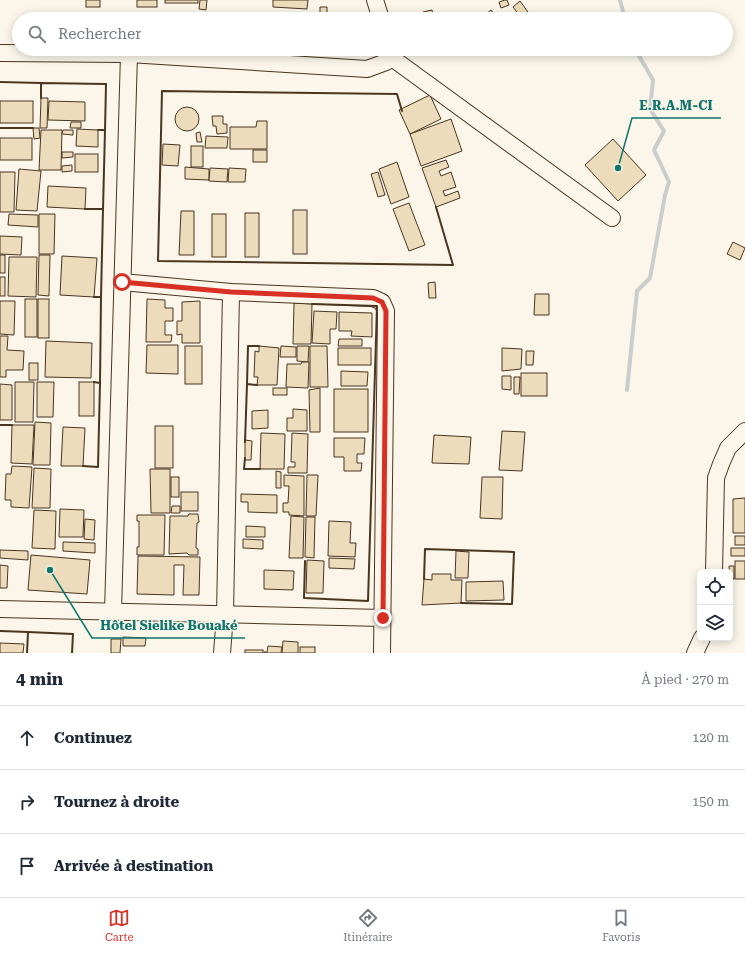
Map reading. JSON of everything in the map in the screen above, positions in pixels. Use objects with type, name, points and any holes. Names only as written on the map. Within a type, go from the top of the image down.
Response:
[{"type":"street","points":[[375,0],[379,12]]},
{"type":"street","points":[[0,53],[12,53]]},
{"type":"street","points":[[113,612],[129,56]]},
{"type":"street","points":[[161,56],[367,69],[386,62],[390,56]]},
{"type":"street","points":[[396,56],[612,218]]},
{"type":"street","points":[[122,282],[231,292],[373,298],[382,302],[386,311],[382,653]]},
{"type":"street","points":[[222,653],[225,615],[231,292]]},
{"type":"street","points":[[714,569],[716,478],[720,464],[728,448],[745,431]]},
{"type":"street","points":[[0,609],[383,618]]},
{"type":"street","points":[[695,653],[701,641]]},
{"type":"building","points":[[86,0],[100,0],[100,7],[86,7]]},
{"type":"building","points":[[137,0],[157,0],[157,7],[137,7]]},
{"type":"building","points":[[165,0],[198,0],[198,3],[165,3]]},
{"type":"building","points":[[200,0],[207,0],[206,10],[199,9]]},
{"type":"building","points":[[273,0],[308,0],[307,9],[273,7]]},
{"type":"building","points":[[507,0],[509,5],[501,8],[499,2]]},
{"type":"building","points":[[520,1],[528,12],[517,12],[513,7]]},
{"type":"building","points":[[320,7],[327,7],[327,12],[320,12]]},
{"type":"building","points":[[430,95],[441,119],[410,134],[399,110]]},
{"type":"building","points":[[41,98],[48,98],[47,128],[40,128]]},
{"type":"building","points":[[0,101],[33,101],[33,123],[0,123]]},
{"type":"building","points":[[49,101],[85,102],[85,121],[48,120]]},
{"type":"building","points":[[187,107],[196,110],[199,119],[196,128],[187,131],[178,128],[175,119],[178,110]]},
{"type":"building","points":[[212,116],[223,116],[223,124],[227,124],[227,133],[217,134],[216,126],[213,126]]},
{"type":"building","points":[[451,119],[462,151],[421,166],[410,134]]},
{"type":"building","points":[[257,121],[267,121],[267,149],[230,149],[230,127],[256,127]]},
{"type":"building","points":[[71,122],[81,122],[81,128],[70,128]]},
{"type":"building","points":[[33,128],[39,128],[40,138],[34,139]]},
{"type":"building","points":[[77,129],[98,130],[98,147],[76,146]]},
{"type":"building","points":[[41,130],[62,130],[61,170],[39,170]]},
{"type":"building","points":[[63,130],[73,130],[73,135],[62,134]]},
{"type":"building","points":[[200,132],[202,142],[197,142],[196,133]]},
{"type":"building","points":[[206,136],[228,137],[227,148],[205,148]]},
{"type":"building","points":[[0,138],[32,138],[32,160],[0,160]]},
{"type":"building","points":[[613,139],[646,175],[618,201],[585,165]]},
{"type":"building","points":[[163,144],[180,145],[178,166],[162,165]]},
{"type":"building","points":[[191,146],[203,146],[203,167],[191,167]]},
{"type":"building","points":[[253,150],[267,150],[267,162],[253,162]]},
{"type":"building","points":[[62,152],[73,152],[73,157],[62,158]]},
{"type":"building","points":[[75,154],[98,154],[98,172],[75,172]]},
{"type":"building","points":[[446,160],[449,167],[439,171],[441,176],[451,172],[456,187],[443,191],[445,196],[458,191],[460,198],[436,207],[422,168]]},
{"type":"building","points":[[397,162],[409,197],[391,204],[379,169]]},
{"type":"building","points":[[72,165],[72,171],[62,172],[62,166]]},
{"type":"building","points":[[185,167],[209,169],[209,180],[185,179]]},
{"type":"building","points":[[210,168],[228,169],[227,182],[209,181]]},
{"type":"building","points":[[229,168],[246,169],[245,182],[228,182]]},
{"type":"building","points":[[19,169],[41,171],[37,211],[16,210]]},
{"type":"building","points":[[0,172],[15,172],[14,212],[0,212]]},
{"type":"building","points":[[378,172],[385,195],[378,197],[371,174]]},
{"type":"building","points":[[48,186],[86,188],[85,209],[47,207]]},
{"type":"building","points":[[409,203],[425,245],[409,251],[393,209]]},
{"type":"building","points":[[293,210],[307,210],[307,254],[293,254]]},
{"type":"building","points":[[181,211],[194,211],[194,255],[179,255]]},
{"type":"building","points":[[245,213],[259,213],[259,257],[245,257]]},
{"type":"building","points":[[9,214],[38,215],[38,227],[8,225]]},
{"type":"building","points":[[39,214],[55,214],[54,254],[39,254]]},
{"type":"building","points":[[212,214],[226,214],[226,257],[212,257]]},
{"type":"building","points":[[0,236],[22,237],[21,255],[0,254]]},
{"type":"building","points":[[733,242],[745,248],[740,260],[727,254]]},
{"type":"building","points":[[0,255],[5,255],[5,273],[0,273]]},
{"type":"building","points":[[39,255],[50,255],[49,296],[38,295]]},
{"type":"building","points":[[62,256],[97,258],[94,297],[60,295]]},
{"type":"building","points":[[9,257],[37,257],[36,297],[8,296]]},
{"type":"building","points":[[0,277],[5,277],[5,296],[0,296]]},
{"type":"building","points":[[435,282],[436,298],[429,298],[428,283]]},
{"type":"building","points":[[535,294],[549,294],[549,315],[534,315]]},
{"type":"building","points":[[25,299],[37,299],[37,337],[25,337]]},
{"type":"building","points":[[38,299],[49,299],[49,338],[38,338]]},
{"type":"building","points":[[147,299],[165,300],[165,308],[173,308],[173,321],[165,321],[165,335],[172,335],[171,342],[146,342]]},
{"type":"building","points":[[0,301],[15,301],[14,335],[0,334]]},
{"type":"building","points":[[200,301],[200,343],[182,343],[182,334],[177,335],[177,321],[182,321],[182,302]]},
{"type":"building","points":[[294,303],[312,304],[311,344],[293,344]]},
{"type":"building","points":[[314,311],[337,312],[336,329],[330,329],[330,344],[312,343]]},
{"type":"building","points":[[339,312],[372,313],[372,337],[351,336],[352,331],[339,331]]},
{"type":"building","points":[[0,336],[8,336],[7,350],[24,351],[23,370],[6,370],[6,377],[0,377]]},
{"type":"building","points":[[339,339],[362,339],[362,346],[338,346]]},
{"type":"building","points":[[46,341],[92,343],[91,378],[45,377]]},
{"type":"building","points":[[147,345],[178,345],[178,374],[146,373]]},
{"type":"building","points":[[185,346],[202,346],[202,384],[185,384]]},
{"type":"building","points":[[259,346],[279,348],[277,385],[257,385],[258,377],[254,377],[255,351],[259,352]]},
{"type":"building","points":[[281,346],[296,347],[296,357],[280,357]]},
{"type":"building","points":[[297,346],[309,346],[308,362],[297,361]]},
{"type":"building","points":[[310,346],[327,346],[328,387],[310,387]]},
{"type":"building","points":[[338,348],[371,348],[371,365],[338,365]]},
{"type":"building","points":[[502,348],[522,349],[521,369],[502,371]]},
{"type":"building","points":[[526,351],[534,351],[533,365],[526,365]]},
{"type":"building","points":[[302,362],[309,362],[308,388],[286,387],[287,364],[301,364]]},
{"type":"building","points":[[29,363],[38,363],[38,380],[29,380]]},
{"type":"building","points":[[341,371],[368,372],[367,386],[341,386]]},
{"type":"building","points":[[521,373],[547,373],[547,396],[521,396]]},
{"type":"building","points":[[502,376],[511,376],[511,390],[502,389]]},
{"type":"building","points":[[514,377],[520,377],[519,394],[514,394]]},
{"type":"building","points":[[15,382],[34,382],[33,422],[15,422]]},
{"type":"building","points":[[37,382],[54,382],[53,417],[37,417]]},
{"type":"building","points":[[79,382],[94,382],[94,416],[79,416]]},
{"type":"building","points":[[0,384],[12,385],[12,420],[0,420]]},
{"type":"building","points":[[273,388],[287,388],[287,395],[273,395]]},
{"type":"building","points":[[320,388],[320,432],[310,432],[309,390]]},
{"type":"building","points":[[334,389],[368,389],[368,432],[334,432]]},
{"type":"building","points":[[293,409],[307,410],[307,431],[287,431],[287,418],[293,418]]},
{"type":"building","points":[[268,410],[268,428],[252,429],[252,411]]},
{"type":"building","points":[[35,422],[51,423],[50,465],[33,465]]},
{"type":"building","points":[[12,425],[34,425],[32,464],[11,463]]},
{"type":"building","points":[[155,426],[173,426],[173,468],[155,468]]},
{"type":"building","points":[[63,427],[85,428],[83,466],[61,466]]},
{"type":"building","points":[[502,431],[525,432],[522,471],[499,470]]},
{"type":"building","points":[[261,433],[285,434],[284,469],[260,469]]},
{"type":"building","points":[[292,433],[308,434],[307,473],[288,473],[288,467],[295,467],[295,462],[291,462]]},
{"type":"building","points":[[434,435],[471,437],[469,464],[432,463]]},
{"type":"building","points":[[334,438],[365,438],[364,454],[357,454],[357,463],[362,463],[361,471],[344,471],[344,457],[334,457]]},
{"type":"building","points":[[245,440],[252,441],[251,460],[245,460]]},
{"type":"building","points":[[12,466],[32,467],[29,508],[11,507],[11,500],[5,500],[6,474],[11,474]]},
{"type":"building","points":[[34,468],[51,469],[50,508],[32,508]]},
{"type":"building","points":[[150,469],[170,469],[170,513],[151,513]]},
{"type":"building","points":[[276,471],[281,472],[281,488],[276,488]]},
{"type":"building","points":[[284,475],[304,476],[304,516],[289,515],[289,512],[283,512],[283,503],[288,503],[289,486],[284,486]]},
{"type":"building","points":[[307,475],[318,475],[316,516],[306,516]]},
{"type":"building","points":[[171,477],[179,477],[179,497],[171,497]]},
{"type":"building","points":[[482,477],[503,477],[502,519],[480,518]]},
{"type":"building","points":[[181,492],[198,492],[198,511],[181,511]]},
{"type":"building","points":[[241,494],[277,495],[277,513],[248,512],[248,502],[241,502]]},
{"type":"building","points":[[745,498],[745,533],[733,533],[733,499]]},
{"type":"building","points":[[172,506],[180,506],[180,513],[171,513]]},
{"type":"building","points":[[60,509],[84,510],[83,537],[59,537]]},
{"type":"building","points":[[34,510],[56,511],[55,549],[32,548]]},
{"type":"building","points":[[189,514],[198,514],[199,522],[197,523],[196,548],[198,549],[198,555],[189,555],[187,553],[169,554],[170,516],[188,516]]},
{"type":"building","points":[[137,515],[165,515],[164,555],[137,555],[137,547],[139,547],[139,521],[137,521]]},
{"type":"building","points":[[291,516],[304,517],[303,558],[289,558]]},
{"type":"building","points":[[306,517],[315,517],[314,558],[305,557]]},
{"type":"building","points":[[85,519],[95,520],[94,540],[84,539]]},
{"type":"building","points":[[329,521],[351,522],[350,543],[356,543],[355,557],[328,556]]},
{"type":"building","points":[[246,526],[265,527],[265,537],[246,537]]},
{"type":"building","points":[[735,536],[745,536],[745,545],[735,545]]},
{"type":"building","points":[[243,539],[263,540],[263,549],[243,548]]},
{"type":"building","points":[[63,542],[95,543],[95,553],[63,551]]},
{"type":"building","points":[[731,548],[745,548],[745,556],[731,556]]},
{"type":"building","points":[[0,550],[28,551],[28,560],[0,558]]},
{"type":"building","points":[[456,551],[469,552],[468,578],[455,578]]},
{"type":"building","points":[[31,555],[90,560],[87,594],[28,590]]},
{"type":"building","points":[[138,556],[200,557],[199,595],[183,595],[184,565],[174,565],[174,595],[137,594]]},
{"type":"building","points":[[329,558],[355,559],[354,569],[329,568]]},
{"type":"building","points":[[307,560],[324,561],[323,593],[306,593]]},
{"type":"building","points":[[735,561],[745,561],[745,579],[735,579]]},
{"type":"building","points":[[0,565],[8,566],[7,588],[0,588]]},
{"type":"building","points":[[729,566],[734,566],[734,579],[733,569],[729,569]]},
{"type":"building","points":[[264,570],[294,571],[293,590],[264,589]]},
{"type":"building","points":[[432,574],[451,574],[451,580],[462,580],[461,603],[422,605],[424,579],[432,580]]},
{"type":"building","points":[[503,581],[504,600],[466,601],[466,582]]},
{"type":"building","points":[[123,637],[146,638],[145,646],[123,646]]},
{"type":"building","points":[[111,639],[121,639],[120,653],[111,653]]},
{"type":"building","points":[[283,641],[298,642],[298,653],[282,653]]},
{"type":"building","points":[[0,643],[24,644],[23,653],[0,653]]},
{"type":"building","points":[[268,646],[282,647],[281,653],[264,653],[267,652]]},
{"type":"building","points":[[300,647],[315,647],[315,653],[300,653]]},
{"type":"building","points":[[245,650],[263,650],[263,653],[245,653]]},
{"type":"waterway","points":[[620,0],[623,12]]},
{"type":"waterway","points":[[627,390],[637,291],[650,278],[665,195],[669,182],[654,150],[664,131],[650,109],[653,80],[639,56]]},
{"type":"wall","points":[[0,82],[41,83]]},
{"type":"wall","points":[[41,98],[41,83],[106,84],[105,130]]},
{"type":"wall","points":[[402,111],[397,94],[162,91],[158,261],[453,265],[436,207]]},
{"type":"wall","points":[[0,128],[33,128]]},
{"type":"wall","points":[[98,130],[105,130],[103,209]]},
{"type":"wall","points":[[85,209],[103,209],[101,297]]},
{"type":"wall","points":[[94,297],[101,297],[100,383]]},
{"type":"wall","points":[[305,561],[304,598],[368,601],[377,306],[312,304]]},
{"type":"wall","points":[[247,384],[248,346],[259,346]]},
{"type":"wall","points":[[83,466],[98,467],[100,383],[94,382]]},
{"type":"wall","points":[[245,442],[247,384],[257,385]]},
{"type":"wall","points":[[0,425],[12,425]]},
{"type":"wall","points":[[245,458],[244,469],[260,469]]},
{"type":"wall","points":[[424,579],[425,549],[514,552],[512,604],[461,603]]},
{"type":"wall","points":[[0,631],[28,632],[27,653]]},
{"type":"wall","points":[[28,632],[73,634],[72,653]]},
{"type":"place","name":"E.R.A.M-CI","points":[[618,168]]},
{"type":"place","name":"Hôtel Sielike Bouaké","points":[[50,570]]},
{"type":"route","points":[[122,282],[231,292],[373,298],[382,302],[386,311],[383,618]]}]
